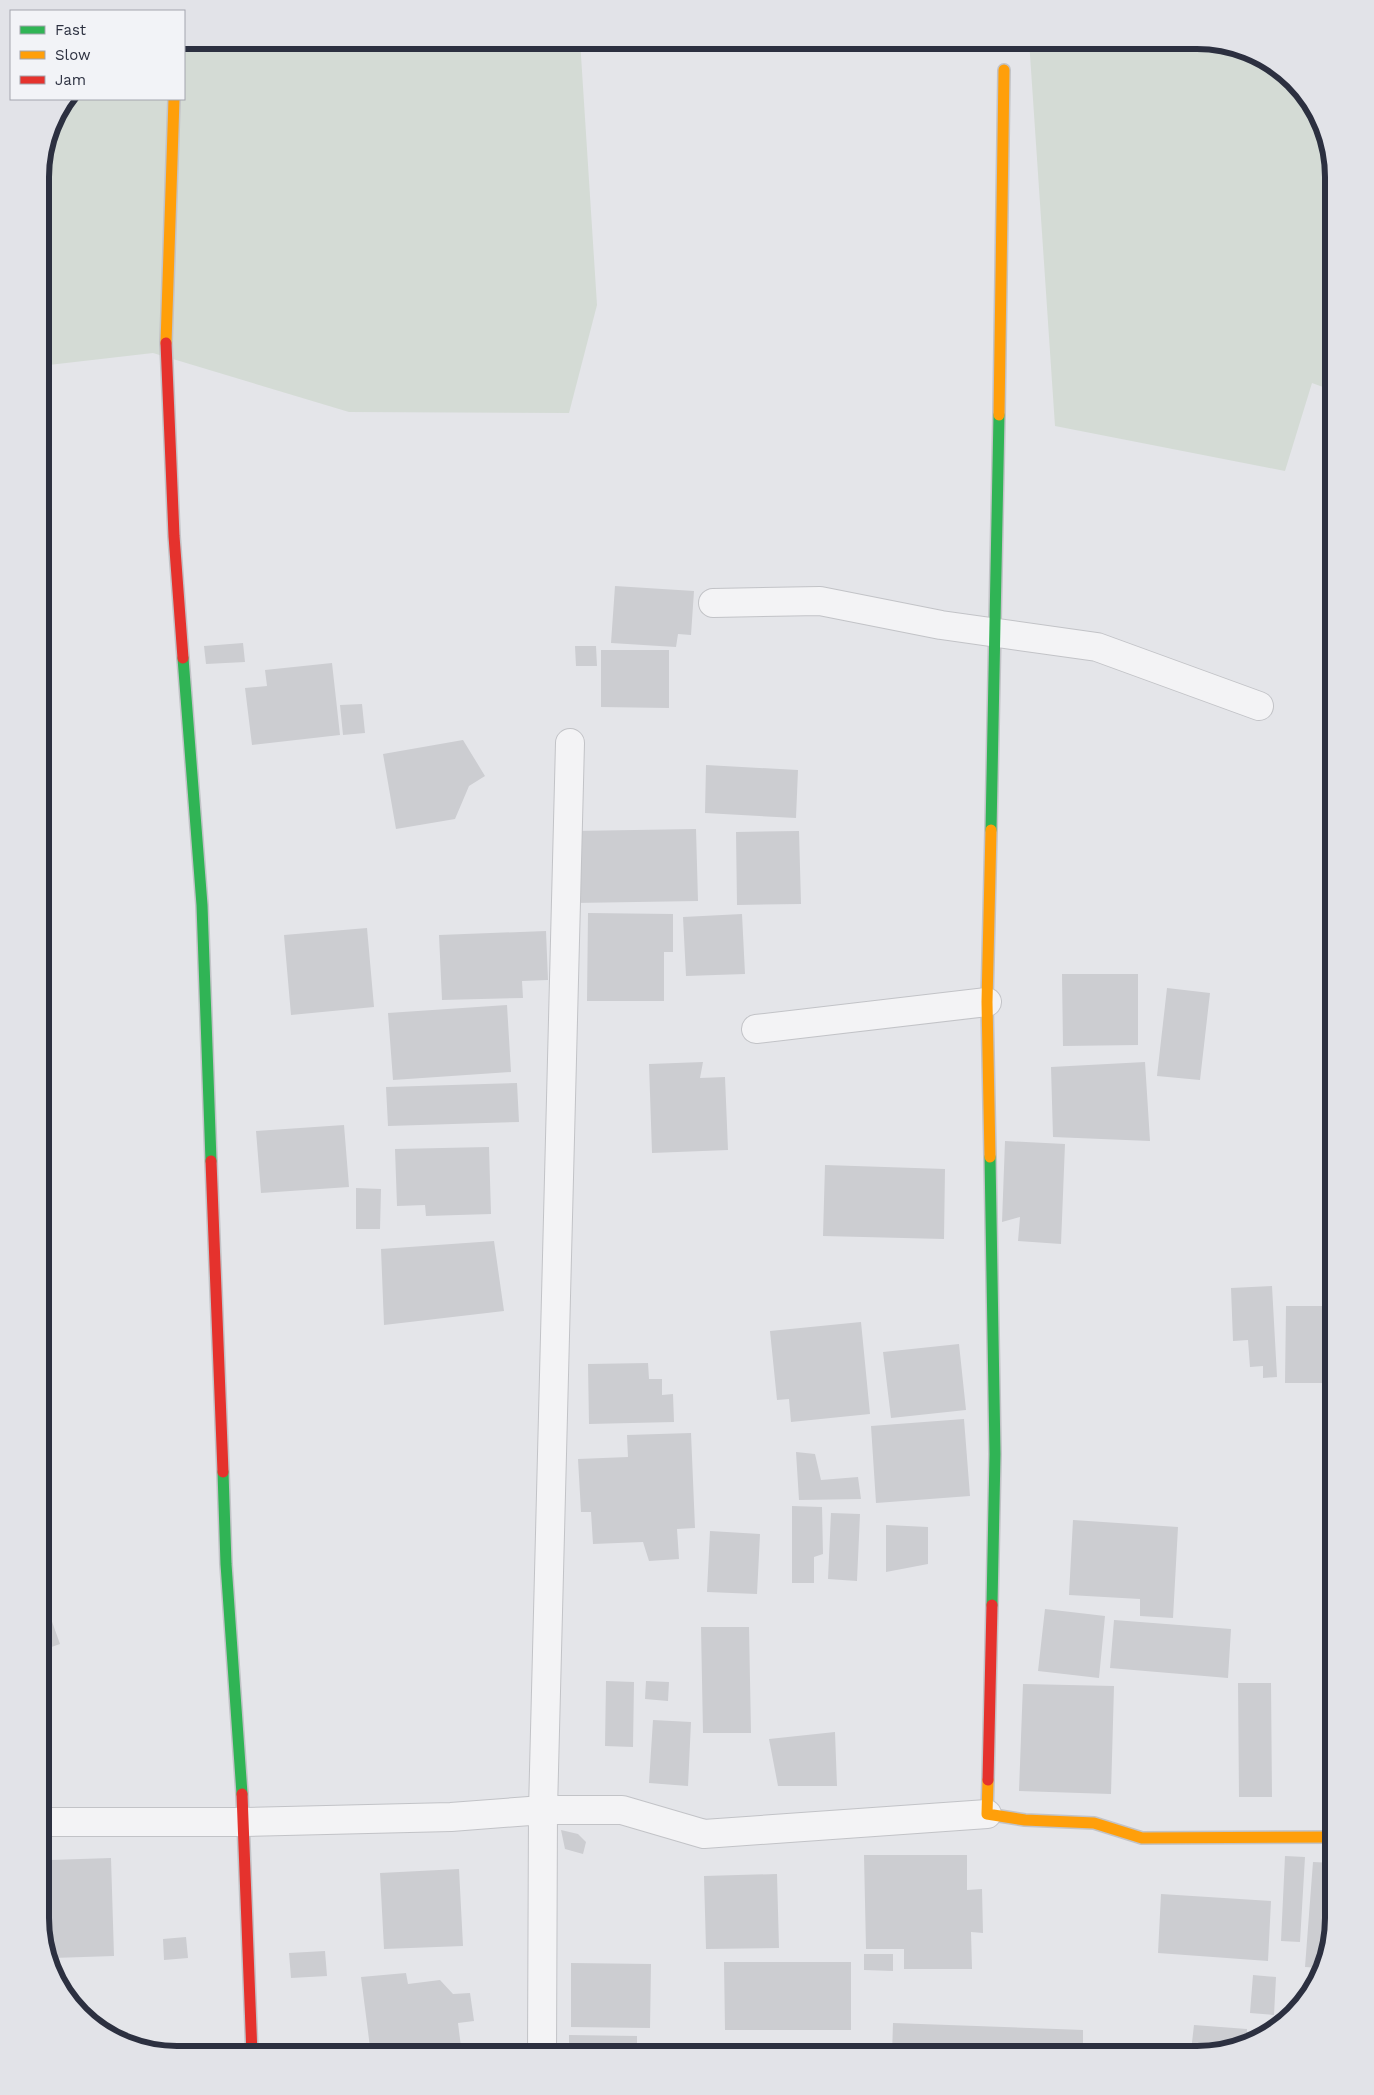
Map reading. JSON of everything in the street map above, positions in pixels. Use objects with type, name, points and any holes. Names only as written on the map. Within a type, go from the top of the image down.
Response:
[{"type":"street","points":[[987,1814],[994,1454],[987,1002],[996,633],[1004,70]]},
{"type":"street","points":[[174,100],[166,336],[174,536],[202,905],[226,1564],[244,1822],[252,2046]]},
{"type":"street","points":[[713,603],[820,602],[941,625],[1097,647],[1259,706]]},
{"type":"street","points":[[542,2046],[543,1810],[570,743]]},
{"type":"street","points":[[756,1030],[987,1002]]},
{"type":"street","points":[[49,1822],[244,1822],[451,1817],[543,1810],[622,1810],[704,1834],[987,1814],[1025,1820],[1094,1823],[1142,1838],[1325,1837]]},
{"type":"shaded area","points":[[185,49],[581,49],[597,305],[569,413],[349,412],[153,353],[49,365],[49,168],[53,143],[58,128],[74,100],[185,100]]},
{"type":"shaded area","points":[[1030,49],[1206,49],[1231,53],[1261,66],[1288,86],[1308,113],[1321,143],[1325,176],[1325,388],[1312,383],[1285,471],[1055,426]]},
{"type":"building","points":[[615,586],[694,591],[691,635],[678,634],[676,647],[611,643]]},
{"type":"building","points":[[243,643],[245,662],[206,664],[204,646]]},
{"type":"building","points":[[575,646],[596,646],[597,666],[576,666]]},
{"type":"building","points":[[601,650],[669,650],[669,708],[601,707]]},
{"type":"building","points":[[332,663],[340,735],[252,745],[245,688],[267,686],[265,670]]},
{"type":"building","points":[[362,704],[365,733],[343,735],[340,705]]},
{"type":"building","points":[[463,740],[485,776],[469,786],[455,819],[396,829],[383,754]]},
{"type":"building","points":[[706,765],[798,770],[796,818],[705,813]]},
{"type":"building","points":[[696,829],[698,901],[574,903],[573,831]]},
{"type":"building","points":[[799,831],[801,904],[737,905],[736,832]]},
{"type":"building","points":[[588,913],[673,914],[673,952],[664,952],[664,1001],[587,1001]]},
{"type":"building","points":[[742,914],[745,974],[686,976],[683,917]]},
{"type":"building","points":[[367,928],[374,1007],[291,1015],[284,935]]},
{"type":"building","points":[[546,931],[548,980],[522,981],[523,998],[442,1000],[439,935]]},
{"type":"building","points":[[1062,974],[1138,974],[1138,1045],[1063,1046]]},
{"type":"building","points":[[1167,988],[1210,993],[1200,1080],[1157,1076]]},
{"type":"building","points":[[507,1005],[511,1072],[393,1080],[388,1013]]},
{"type":"building","points":[[703,1062],[700,1078],[725,1077],[728,1150],[652,1153],[649,1064]]},
{"type":"building","points":[[1145,1062],[1150,1141],[1053,1137],[1051,1067]]},
{"type":"building","points":[[517,1083],[519,1122],[388,1126],[386,1087]]},
{"type":"building","points":[[344,1125],[349,1187],[261,1193],[256,1131]]},
{"type":"building","points":[[1005,1141],[1065,1144],[1061,1244],[1018,1241],[1020,1217],[1002,1222]]},
{"type":"building","points":[[489,1147],[491,1214],[426,1216],[425,1205],[397,1206],[395,1149]]},
{"type":"building","points":[[825,1165],[945,1169],[944,1239],[823,1236]]},
{"type":"building","points":[[356,1188],[381,1189],[380,1229],[356,1229]]},
{"type":"building","points":[[494,1241],[504,1311],[384,1325],[381,1249]]},
{"type":"building","points":[[1272,1286],[1277,1377],[1263,1378],[1263,1366],[1250,1367],[1248,1340],[1233,1341],[1231,1288]]},
{"type":"building","points":[[1286,1306],[1325,1306],[1325,1383],[1285,1383]]},
{"type":"building","points":[[861,1322],[870,1414],[791,1422],[789,1399],[777,1400],[770,1331]]},
{"type":"building","points":[[959,1344],[966,1410],[891,1418],[883,1352]]},
{"type":"building","points":[[648,1363],[649,1379],[662,1379],[662,1395],[673,1394],[674,1422],[589,1424],[588,1364]]},
{"type":"building","points":[[964,1419],[970,1496],[876,1503],[871,1426]]},
{"type":"building","points":[[691,1433],[695,1528],[677,1529],[679,1559],[649,1561],[643,1542],[593,1544],[591,1512],[581,1512],[578,1459],[628,1457],[627,1435]]},
{"type":"building","points":[[796,1452],[815,1454],[821,1480],[858,1477],[861,1499],[799,1500]]},
{"type":"building","points":[[792,1506],[822,1507],[823,1554],[814,1557],[814,1583],[792,1583]]},
{"type":"building","points":[[831,1513],[860,1514],[857,1581],[828,1579]]},
{"type":"building","points":[[1073,1520],[1178,1527],[1173,1618],[1140,1616],[1140,1599],[1069,1595]]},
{"type":"building","points":[[886,1525],[928,1527],[928,1564],[886,1572]]},
{"type":"building","points":[[710,1531],[760,1534],[757,1594],[707,1592]]},
{"type":"building","points":[[1045,1609],[1105,1616],[1099,1678],[1038,1671]]},
{"type":"building","points":[[49,1613],[60,1644],[49,1648]]},
{"type":"building","points":[[1114,1620],[1231,1629],[1228,1678],[1110,1668]]},
{"type":"building","points":[[701,1627],[749,1627],[751,1733],[703,1733]]},
{"type":"building","points":[[606,1681],[634,1682],[633,1747],[605,1746]]},
{"type":"building","points":[[646,1681],[669,1682],[668,1701],[645,1699]]},
{"type":"building","points":[[1238,1683],[1271,1683],[1272,1797],[1239,1797]]},
{"type":"building","points":[[1023,1684],[1114,1686],[1111,1794],[1019,1791]]},
{"type":"building","points":[[653,1720],[691,1722],[688,1786],[649,1783]]},
{"type":"building","points":[[835,1732],[837,1786],[778,1786],[769,1739]]},
{"type":"building","points":[[561,1830],[578,1834],[586,1842],[583,1854],[565,1849]]},
{"type":"building","points":[[864,1855],[967,1855],[967,1890],[982,1889],[983,1933],[971,1932],[972,1969],[904,1969],[904,1949],[866,1949]]},
{"type":"building","points":[[1285,1856],[1305,1857],[1300,1942],[1281,1941]]},
{"type":"building","points":[[111,1858],[114,1956],[55,1958],[53,1951],[50,1860]]},
{"type":"building","points":[[1313,1862],[1325,1863],[1325,1919],[1321,1952],[1316,1968],[1305,1967]]},
{"type":"building","points":[[459,1869],[463,1946],[384,1949],[380,1873]]},
{"type":"building","points":[[777,1874],[779,1948],[706,1949],[704,1876]]},
{"type":"building","points":[[1161,1894],[1271,1901],[1268,1961],[1158,1953]]},
{"type":"building","points":[[186,1937],[188,1958],[164,1960],[163,1939]]},
{"type":"building","points":[[325,1951],[327,1976],[291,1978],[289,1953]]},
{"type":"building","points":[[864,1954],[893,1954],[893,1971],[864,1970]]},
{"type":"building","points":[[724,1962],[851,1962],[851,2030],[725,2030]]},
{"type":"building","points":[[571,1963],[651,1964],[650,2028],[571,2027]]},
{"type":"building","points":[[406,1973],[408,1984],[440,1980],[453,1994],[470,1993],[474,2021],[458,2023],[461,2046],[370,2046],[361,1977]]},
{"type":"building","points":[[1253,1975],[1276,1977],[1274,2015],[1250,2013]]},
{"type":"building","points":[[893,2023],[1083,2030],[1083,2046],[892,2046]]},
{"type":"building","points":[[1194,2025],[1247,2029],[1246,2037],[1231,2042],[1192,2046]]},
{"type":"building","points":[[569,2035],[637,2036],[637,2046],[569,2046]]},
{"type":"traffic: fast","points":[[991,830],[999,415]]},
{"type":"traffic: fast","points":[[183,658],[202,905],[211,1161]]},
{"type":"traffic: fast","points":[[990,1157],[995,1454],[992,1605]]},
{"type":"traffic: fast","points":[[223,1472],[226,1564],[242,1794]]},
{"type":"traffic: slow","points":[[999,415],[1004,70]]},
{"type":"traffic: slow","points":[[166,343],[174,100]]},
{"type":"traffic: slow","points":[[990,1157],[987,1002],[991,830]]},
{"type":"traffic: slow","points":[[988,1780],[987,1814],[1025,1820],[1094,1823],[1142,1838],[1325,1837]]},
{"type":"traffic: jam","points":[[166,343],[174,536],[183,658]]},
{"type":"traffic: jam","points":[[211,1161],[223,1472]]},
{"type":"traffic: jam","points":[[988,1780],[992,1605]]},
{"type":"traffic: jam","points":[[242,1794],[252,2046]]}]
